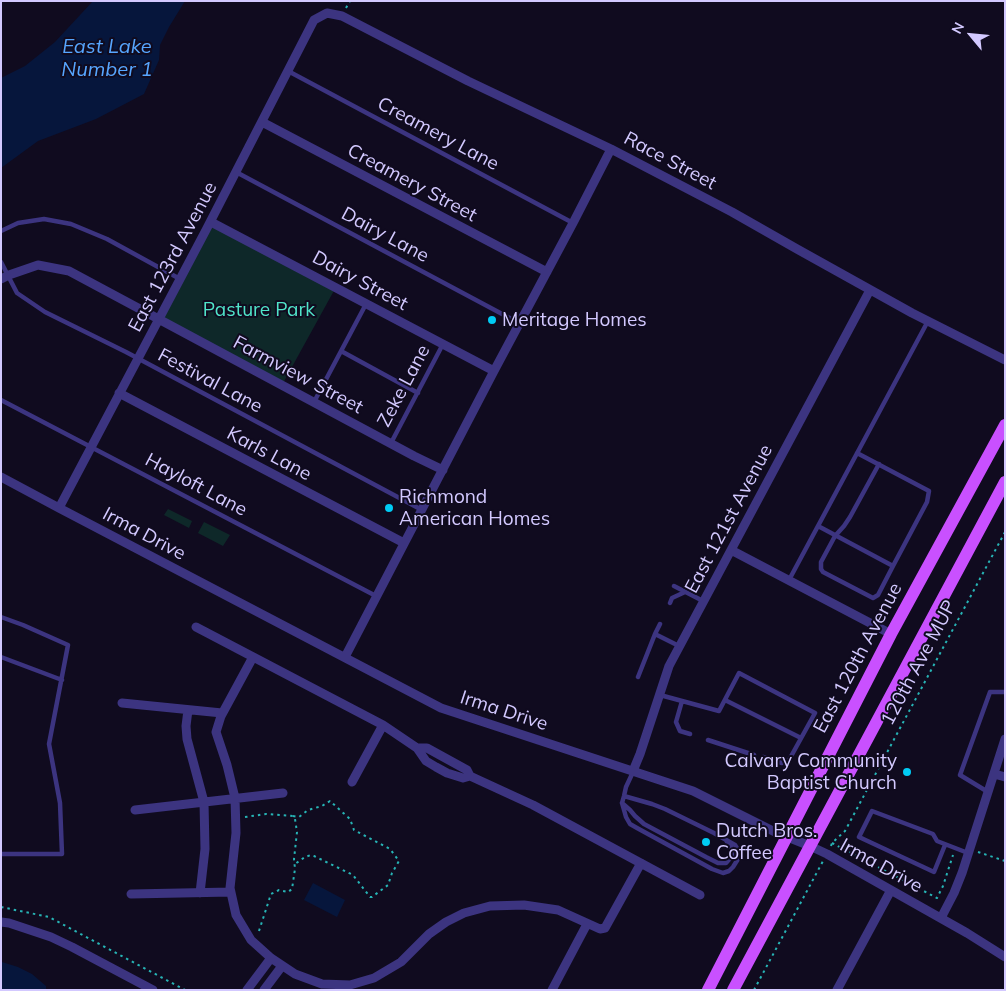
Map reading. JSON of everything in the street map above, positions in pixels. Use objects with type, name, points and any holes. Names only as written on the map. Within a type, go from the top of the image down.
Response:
[{"type":"main road","name":"East 120th Avenue","points":[[708,990],[891,634],[1005,425]]},
{"type":"main road","points":[[733,990],[1005,482]]},
{"type":"street","name":"Race Street","points":[[314,20],[327,13],[342,16],[468,81],[611,148],[732,212],[870,290],[1005,360]]},
{"type":"street","name":"East 123rd Avenue","points":[[59,508],[159,320],[314,20]]},
{"type":"street","name":"Creamery Street","points":[[262,122],[547,272]]},
{"type":"street","points":[[345,657],[494,371],[574,223],[611,148]]},
{"type":"street","name":"Dairy Street","points":[[210,222],[494,371]]},
{"type":"street","name":"Farmview Street","points":[[5,277],[38,266],[69,272],[443,470]]},
{"type":"street","name":"East 121st Avenue","points":[[633,771],[669,666],[870,290]]},
{"type":"street","name":"Karls Lane","points":[[119,393],[404,543]]},
{"type":"street","name":"Irma Drive","points":[[1,477],[441,708],[693,791],[786,838],[827,854],[967,932],[1005,957]]},
{"type":"street","points":[[731,550],[891,634]]},
{"type":"street","points":[[196,627],[382,725],[417,748],[426,761],[441,770],[463,778],[470,776],[533,805],[700,895]]},
{"type":"street","points":[[253,657],[222,713],[216,732],[235,798],[236,833],[230,888],[236,915],[251,940],[270,958],[295,974],[322,984],[350,984],[374,978],[401,962],[429,934],[446,922],[464,913],[490,906],[524,905],[558,910],[587,924],[600,929],[604,928],[641,863]]},
{"type":"street","points":[[122,703],[222,713]]},
{"type":"street","points":[[188,710],[187,740],[204,802],[205,849],[200,893]]},
{"type":"street","points":[[352,782],[382,725]]},
{"type":"street","points":[[941,918],[972,852],[1005,738]]},
{"type":"street","points":[[994,774],[1005,777]]},
{"type":"street","points":[[135,810],[283,793]]},
{"type":"street","points":[[838,990],[891,890]]},
{"type":"street","points":[[131,894],[231,892]]},
{"type":"street","points":[[1,922],[51,937],[153,990]]},
{"type":"street","points":[[552,990],[587,924]]},
{"type":"street","points":[[247,990],[270,958]]},
{"type":"street","points":[[264,990],[282,966]]},
{"type":"lane","name":"Creamery Lane","points":[[288,72],[574,223]]},
{"type":"lane","name":"Dairy Lane","points":[[236,172],[519,324]]},
{"type":"lane","points":[[1,231],[18,223],[44,219],[71,224],[107,239],[180,279]]},
{"type":"lane","name":"Festival Lane","points":[[1,262],[5,277],[17,293],[45,312],[138,359],[422,510]]},
{"type":"lane","points":[[314,402],[366,303]]},
{"type":"lane","points":[[789,580],[928,321]]},
{"type":"lane","name":"Zeke Lane","points":[[391,443],[444,344]]},
{"type":"lane","points":[[341,351],[418,393]]},
{"type":"lane","name":"Hayloft Lane","points":[[1,400],[376,596]]},
{"type":"lane","points":[[857,453],[879,464],[928,490],[927,502],[893,566],[876,597],[870,597],[823,572],[820,566],[835,536],[850,517],[879,464]]},
{"type":"lane","points":[[818,526],[862,552],[893,566]]},
{"type":"lane","points":[[832,577],[835,571]]},
{"type":"lane","points":[[845,584],[848,578]]},
{"type":"lane","points":[[858,591],[862,585]]},
{"type":"lane","points":[[674,586],[703,601]]},
{"type":"lane","points":[[670,602],[672,598],[685,592]]},
{"type":"lane","points":[[1,617],[68,645],[49,744],[60,803],[62,854],[1,854]]},
{"type":"lane","points":[[638,677],[660,624]]},
{"type":"lane","points":[[655,634],[679,646]]},
{"type":"lane","points":[[1,657],[62,680]]},
{"type":"lane","points":[[660,695],[719,712],[739,672],[815,712],[789,760],[782,763],[764,757]]},
{"type":"lane","points":[[988,792],[960,776],[990,692],[1005,692]]},
{"type":"lane","points":[[725,700],[801,738]]},
{"type":"lane","points":[[682,702],[676,722],[680,731],[690,734]]},
{"type":"lane","points":[[708,740],[754,755]]},
{"type":"lane","points":[[624,796],[652,804],[736,845],[738,859],[729,871],[723,873],[712,869],[630,824],[622,803],[624,796],[633,771]]},
{"type":"lane","points":[[622,803],[644,824],[722,864],[726,863],[732,856],[731,848],[725,839]]},
{"type":"lane","points":[[946,845],[934,872],[858,837],[872,811],[933,834],[937,841],[946,845],[972,852]]},
{"type":"path","name":"120th Ave MUP","points":[[754,990],[832,843],[845,830],[1005,532]]},
{"type":"path","points":[[236,818],[266,814],[299,817],[308,810],[322,806],[330,801],[350,819],[354,830],[390,849],[399,861],[388,885],[372,897],[353,876],[314,856],[305,857],[295,864]]},
{"type":"path","points":[[254,943],[272,894],[279,890],[288,892],[292,889],[295,869],[296,832],[294,816]]},
{"type":"path","points":[[832,843],[936,898],[943,886],[955,848]]},
{"type":"path","points":[[972,852],[1005,861]]},
{"type":"path","points":[[1,907],[49,917],[185,990]]},
{"type":"green space","name":"Pasture Park","points":[[211,222],[336,287],[282,385],[159,320]]},
{"type":"green space","points":[[168,509],[192,521],[189,528],[164,515]]},
{"type":"green space","points":[[204,522],[230,535],[223,546],[198,533]]},
{"type":"water","name":"East Lake Number 1","points":[[93,1],[185,1],[160,45],[159,60],[144,94],[96,119],[38,141],[1,168],[1,78],[25,66],[55,42]]},
{"type":"water","points":[[313,883],[345,900],[337,917],[304,900]]},
{"type":"water","points":[[2,962],[32,974],[46,986],[46,990],[1,990]]},
{"type":"place","name":"Meritage Homes","points":[[492,320]]},
{"type":"place","name":"Richmond American Homes","points":[[389,508]]},
{"type":"place","name":"Calvary Community Baptist Church","points":[[907,772]]},
{"type":"place","name":"Dutch Bros. Coffee","points":[[706,842]]}]
